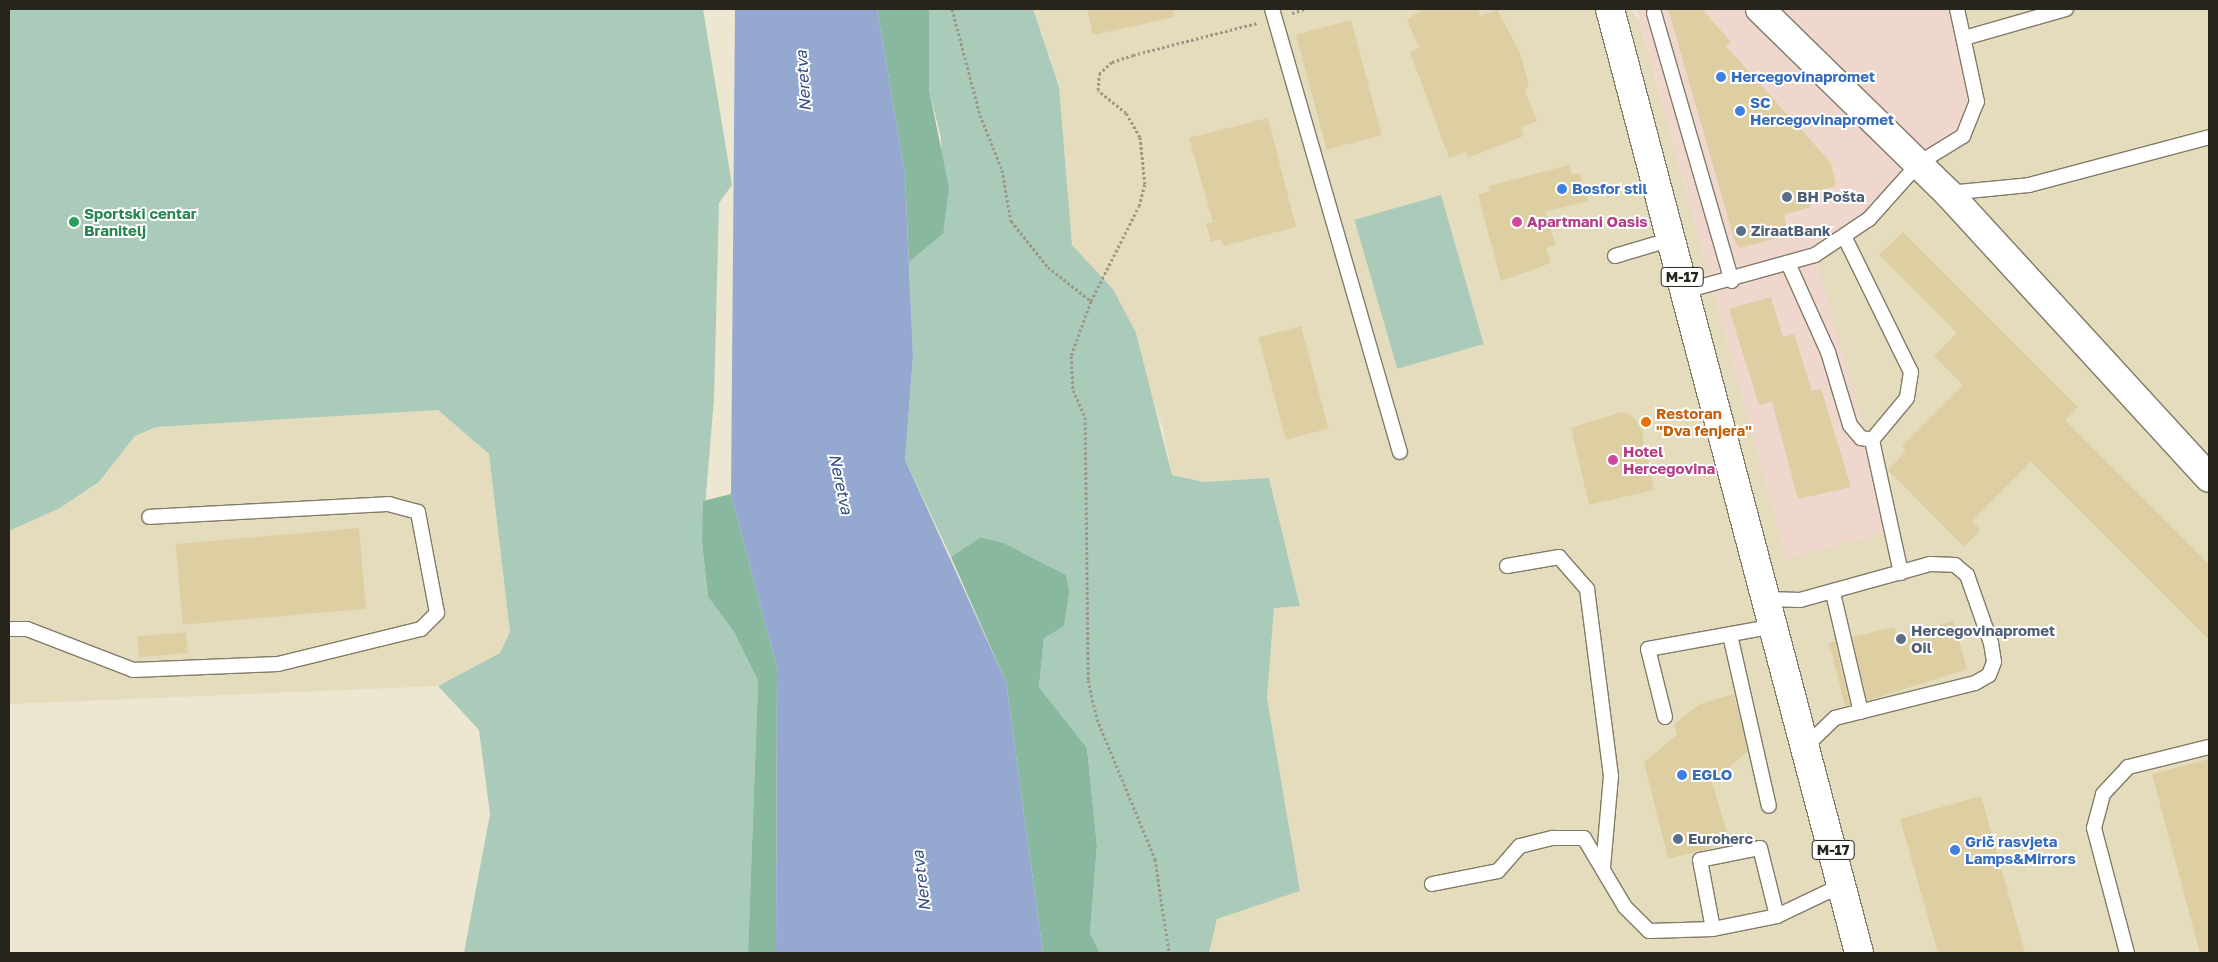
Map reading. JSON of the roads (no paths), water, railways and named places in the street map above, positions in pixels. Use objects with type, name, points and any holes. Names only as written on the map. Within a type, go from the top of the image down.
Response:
[{"type":"main road","name":"M-17","points":[[1610,9],[1776,626],[1859,953]]},
{"type":"main road","points":[[1760,9],[1948,193],[2209,478]]},
{"type":"lane","points":[[1685,290],[1732,281],[1815,255],[1869,219],[1919,163],[1963,136],[1977,102],[1957,9]]},
{"type":"lane","points":[[1964,38],[2066,9]]},
{"type":"lane","points":[[1273,13],[1400,452]]},
{"type":"lane","points":[[1654,13],[1732,281]]},
{"type":"lane","points":[[1948,193],[2029,185],[2209,137]]},
{"type":"lane","points":[[1844,236],[1911,372],[1907,398],[1872,440]]},
{"type":"lane","points":[[1615,256],[1672,238]]},
{"type":"lane","points":[[1788,264],[1828,352],[1850,425],[1861,438],[1872,440]]},
{"type":"lane","points":[[1872,440],[1901,572]]},
{"type":"lane","points":[[9,629],[27,629],[133,670],[278,664],[421,629],[437,613],[418,512],[389,504],[149,517]]},
{"type":"lane","points":[[1507,566],[1559,557],[1587,589],[1611,776],[1603,868]]},
{"type":"lane","points":[[1768,599],[1800,600],[1833,593],[1930,564],[1955,565],[1967,575],[1994,662],[1989,675],[1975,683],[1835,718],[1806,746]]},
{"type":"lane","points":[[1833,593],[1861,712]]},
{"type":"lane","points":[[1665,717],[1648,650],[1776,626]]},
{"type":"lane","points":[[1730,635],[1769,806]]},
{"type":"lane","points":[[2127,953],[2094,828],[2103,794],[2128,767],[2209,747]]},
{"type":"lane","points":[[1432,884],[1498,871],[1520,846],[1553,838],[1584,838],[1625,906],[1649,931],[1713,929],[1777,916],[1842,885]]},
{"type":"lane","points":[[1713,929],[1700,860],[1760,848],[1777,916]]},
{"type":"water","name":"Neretva","points":[[735,9],[877,9],[905,174],[913,356],[905,460],[1006,682],[1043,953],[776,953],[777,668],[731,494]]},
{"type":"place","name":"Hercegovinapromet","points":[[1721,77]]},
{"type":"place","name":"SC Hercegovinapromet","points":[[1740,111]]},
{"type":"place","name":"Bosfor stil","points":[[1562,189]]},
{"type":"place","name":"BH Pošta","points":[[1787,197]]},
{"type":"place","name":"Sportski centar Branitelj","points":[[74,222]]},
{"type":"place","name":"Apartmani Oasis","points":[[1517,222]]},
{"type":"place","name":"ZiraatBank","points":[[1741,231]]},
{"type":"place","name":"Restoran \"Dva fenjera\"","points":[[1646,422]]},
{"type":"place","name":"Hotel Hercegovina","points":[[1613,460]]},
{"type":"place","name":"Hercegovinapromet Oil","points":[[1901,639]]},
{"type":"place","name":"EGLO","points":[[1682,775]]},
{"type":"place","name":"Euroherc","points":[[1678,839]]},
{"type":"place","name":"Grič rasvjeta Lamps&Mirrors","points":[[1955,850]]}]
